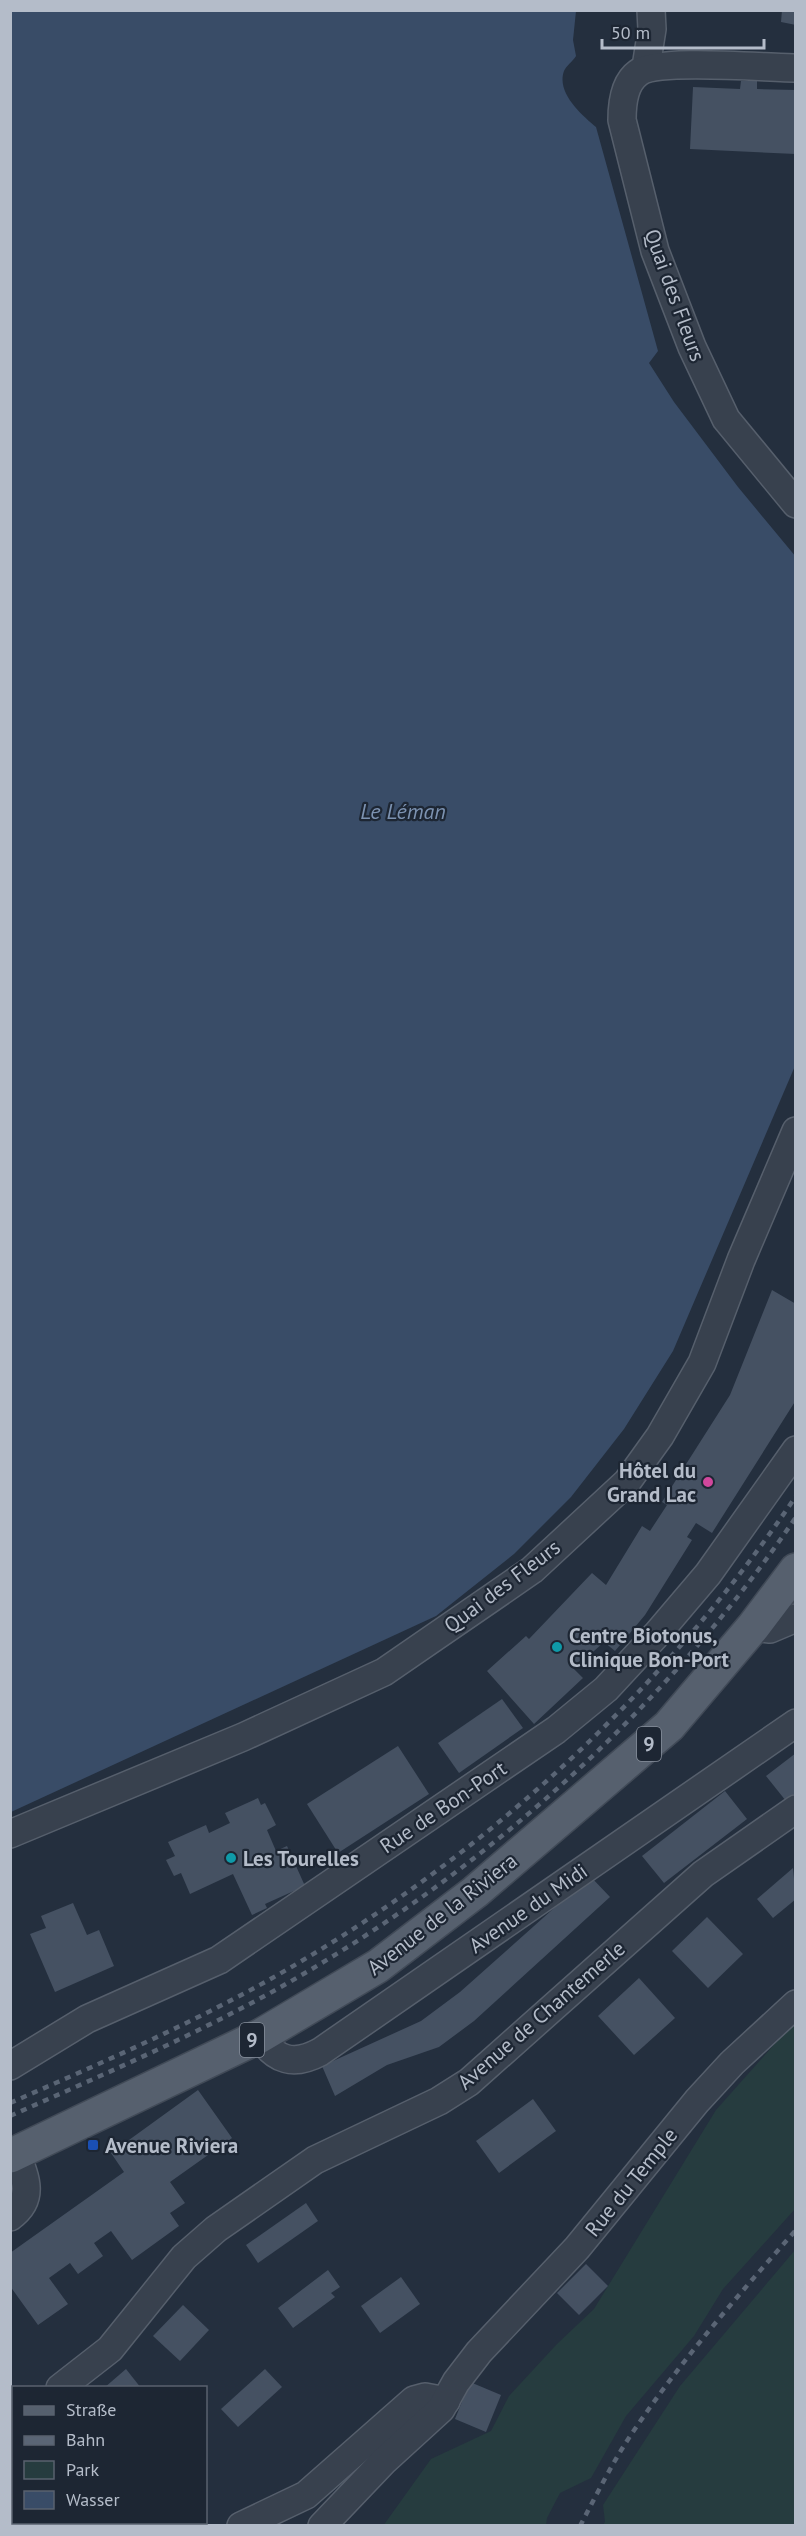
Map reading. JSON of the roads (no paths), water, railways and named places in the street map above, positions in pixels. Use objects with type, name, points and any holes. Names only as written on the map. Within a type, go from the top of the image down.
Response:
[{"type":"main road","name":"Avenue de la Riviera","points":[[13,2155],[260,2036],[378,1966],[475,1892],[669,1726],[753,1627],[795,1570]]},
{"type":"street","points":[[651,10],[652,29],[646,67],[679,65],[795,69]]},
{"type":"street","name":"Quai des Fleurs","points":[[646,67],[635,74],[626,90],[622,120],[655,251],[692,347],[726,420],[795,504]]},
{"type":"street","name":"Quai des Fleurs","points":[[10,1834],[243,1737],[384,1672],[532,1569],[627,1482],[660,1436],[702,1363],[741,1260],[795,1131]]},
{"type":"street","name":"Rue de Bon-Port","points":[[10,2066],[87,2019],[219,1960],[556,1730],[606,1689],[657,1635],[708,1574],[795,1450]]},
{"type":"street","points":[[753,1627],[770,1629],[795,1618]]},
{"type":"street","name":"Avenue du Midi","points":[[260,2036],[268,2050],[282,2058],[300,2060],[320,2052],[795,1723]]},
{"type":"street","name":"Avenue de Chantemerle","points":[[63,2386],[110,2349],[184,2257],[216,2229],[315,2160],[362,2135],[440,2101],[469,2082],[703,1874],[795,1809]]},
{"type":"street","name":"Rue du Temple","points":[[322,2526],[446,2401],[470,2363],[577,2248],[721,2075],[795,2004]]},
{"type":"street","points":[[10,2217],[24,2202],[27,2191],[26,2179],[13,2155]]},
{"type":"street","points":[[242,2526],[306,2495],[414,2400],[425,2397],[446,2401]]},
{"type":"water","name":"Le Léman","points":[[11,10],[576,11],[573,40],[576,56],[564,71],[564,87],[572,103],[596,127],[658,351],[649,363],[674,402],[738,487],[796,557],[795,1066],[673,1351],[624,1429],[571,1497],[514,1554],[436,1616],[11,1812]]},
{"type":"railway","points":[[10,2103],[108,2060],[236,1998],[344,1934],[419,1884],[491,1828],[560,1769],[625,1706],[686,1640],[743,1569],[796,1496]]},
{"type":"railway","points":[[10,2116],[174,2042],[270,1993],[346,1948],[420,1898],[492,1844],[560,1786],[625,1724],[687,1658],[744,1589],[796,1517]]},
{"type":"railway","points":[[580,2526],[621,2450],[655,2400],[713,2326],[796,2230]]},
{"type":"place","name":"Hôtel du Grand Lac","points":[[708,1482]]},
{"type":"place","name":"Centre Biotonus, Clinique Bon-Port","points":[[557,1647]]},
{"type":"place","name":"Les Tourelles","points":[[231,1858]]},
{"type":"place","name":"Avenue Riviera","points":[[93,2145]]}]
